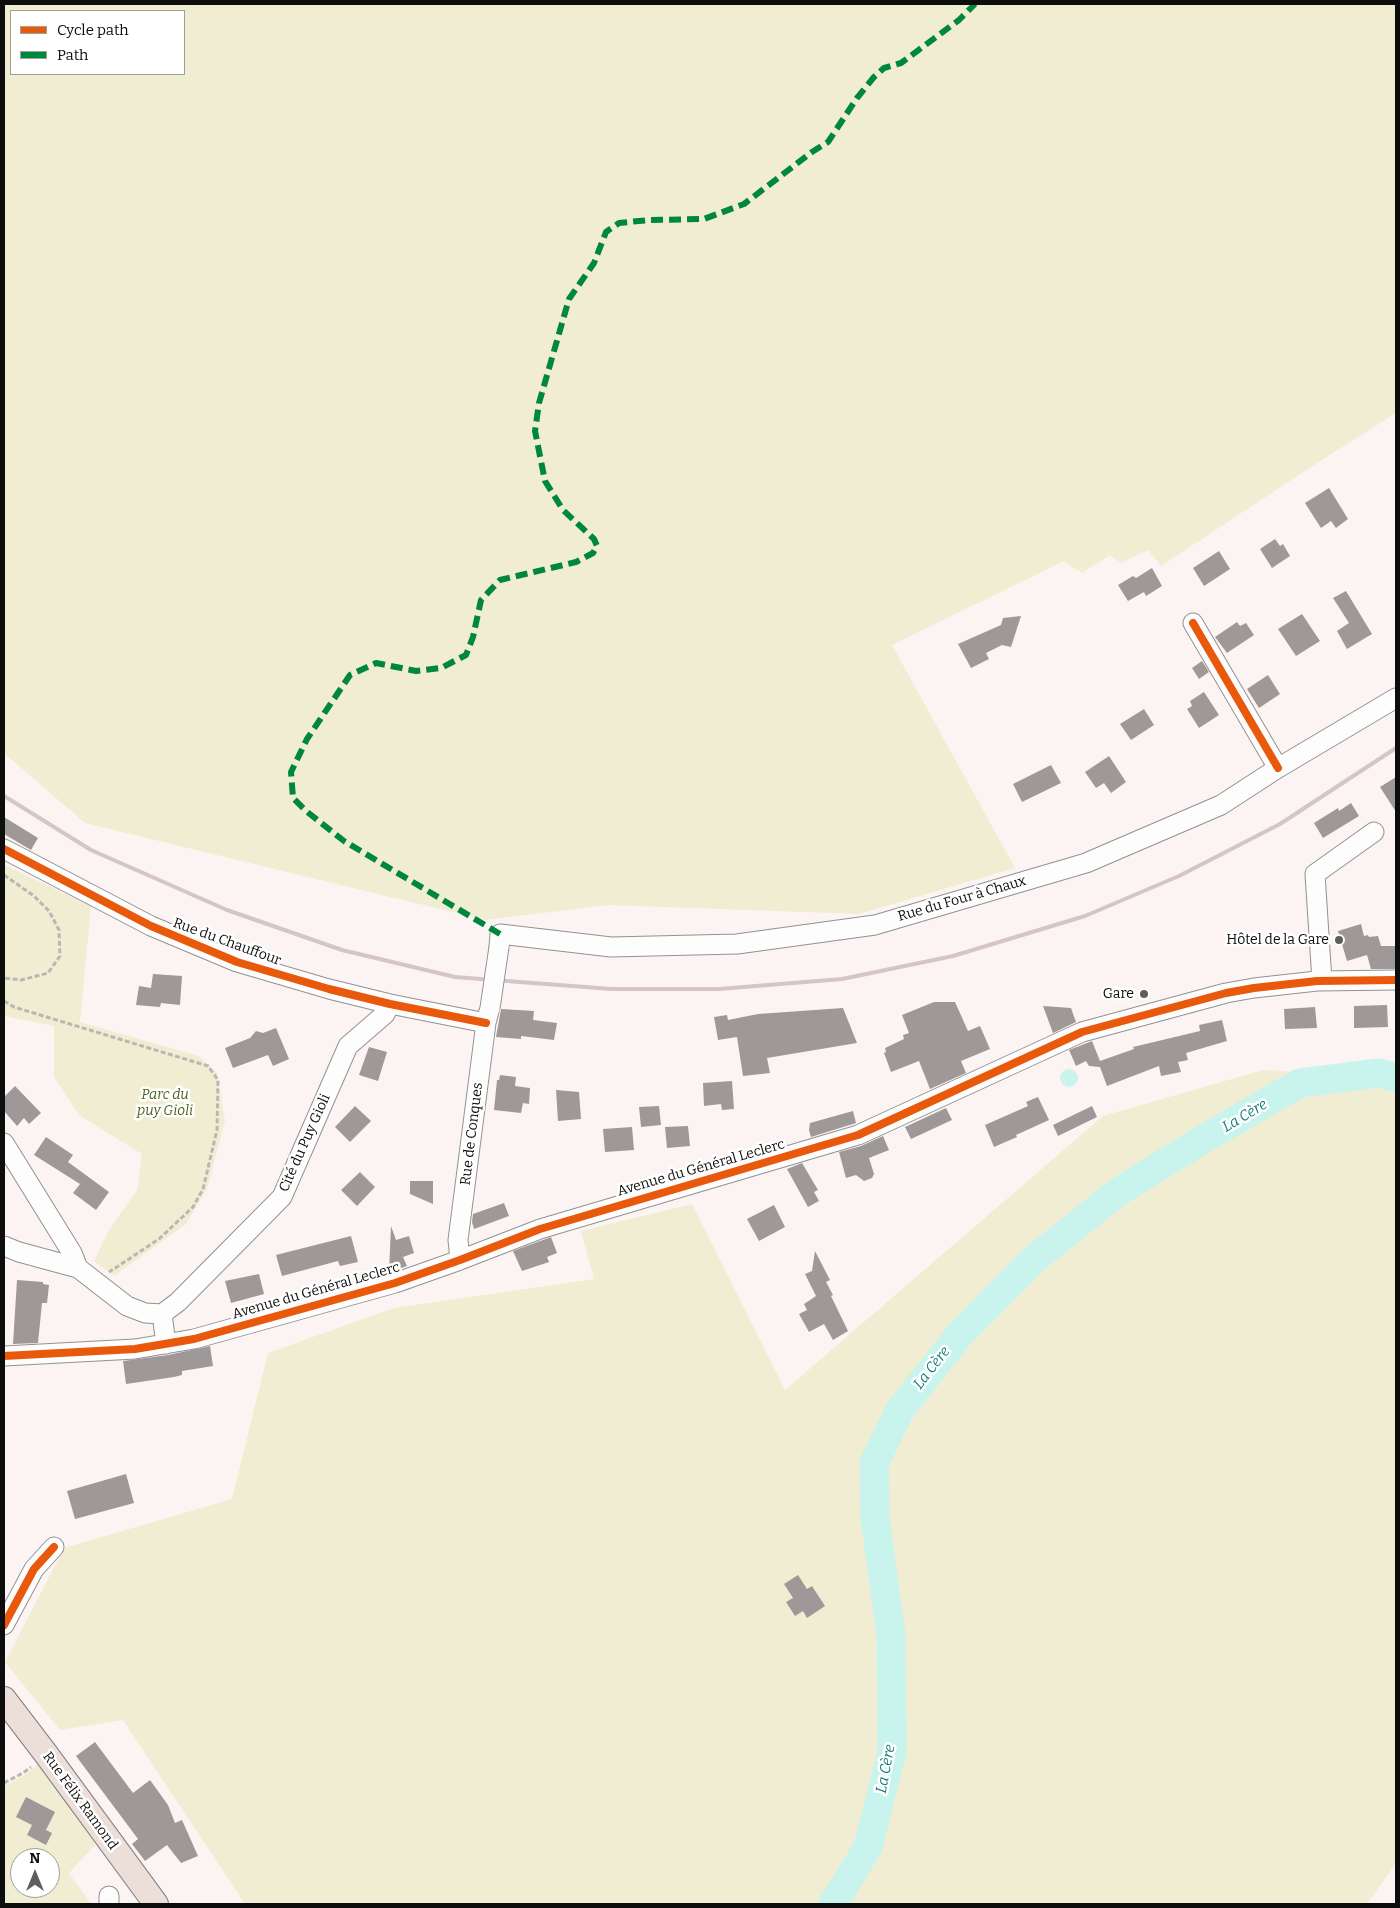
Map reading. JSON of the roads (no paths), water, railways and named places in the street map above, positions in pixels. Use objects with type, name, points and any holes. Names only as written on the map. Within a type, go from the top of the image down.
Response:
[{"type":"main road","name":"Rue Félix Ramond","points":[[4,1699],[156,1904]]},
{"type":"street","points":[[1193,623],[1278,768]]},
{"type":"street","name":"Rue du Four à Chaux","points":[[499,947],[500,934],[611,947],[736,944],[875,924],[1086,863],[1221,805],[1278,768],[1396,698]]},
{"type":"street","points":[[1322,981],[1315,874],[1374,832]]},
{"type":"street","name":"Rue du Chauffour","points":[[4,849],[151,926],[237,962],[329,989],[390,1004],[488,1016]]},
{"type":"street","name":"Rue de Conques","points":[[460,1260],[458,1240],[499,947]]},
{"type":"street","name":"Avenue du Général Leclerc","points":[[4,1356],[135,1349],[194,1339],[395,1283],[540,1229],[858,1135],[1082,1032],[1226,993],[1254,988],[1322,981],[1396,980]]},
{"type":"street","name":"Cité du Puy Gioli","points":[[162,1314],[178,1302],[282,1197],[348,1046],[385,1014],[390,1004]]},
{"type":"street","points":[[4,1143],[72,1253],[78,1268]]},
{"type":"street","points":[[4,1246],[78,1268],[127,1306],[145,1313],[162,1314],[166,1344]]},
{"type":"street","points":[[4,1625],[34,1569],[54,1546]]},
{"type":"water","points":[[1065,1069],[1073,1069],[1078,1074],[1076,1085],[1065,1087],[1060,1082],[1060,1074]]},
{"type":"waterway","name":"La Cère","points":[[833,1904],[868,1847],[892,1751],[891,1635],[875,1518],[874,1463],[900,1410],[961,1333],[1033,1260],[1118,1192],[1205,1138],[1300,1083],[1379,1073],[1396,1078]]},
{"type":"railway","points":[[4,796],[91,850],[227,910],[342,950],[455,977],[611,989],[719,989],[842,979],[953,956],[1085,916],[1179,876],[1280,824],[1396,748]]},
{"type":"place","name":"Hôtel de la Gare","points":[[1339,940]]},
{"type":"place","name":"Gare","points":[[1144,994]]},
{"type":"park label","name":"Parc du puy Gioli","points":[[165,1104]]}]
